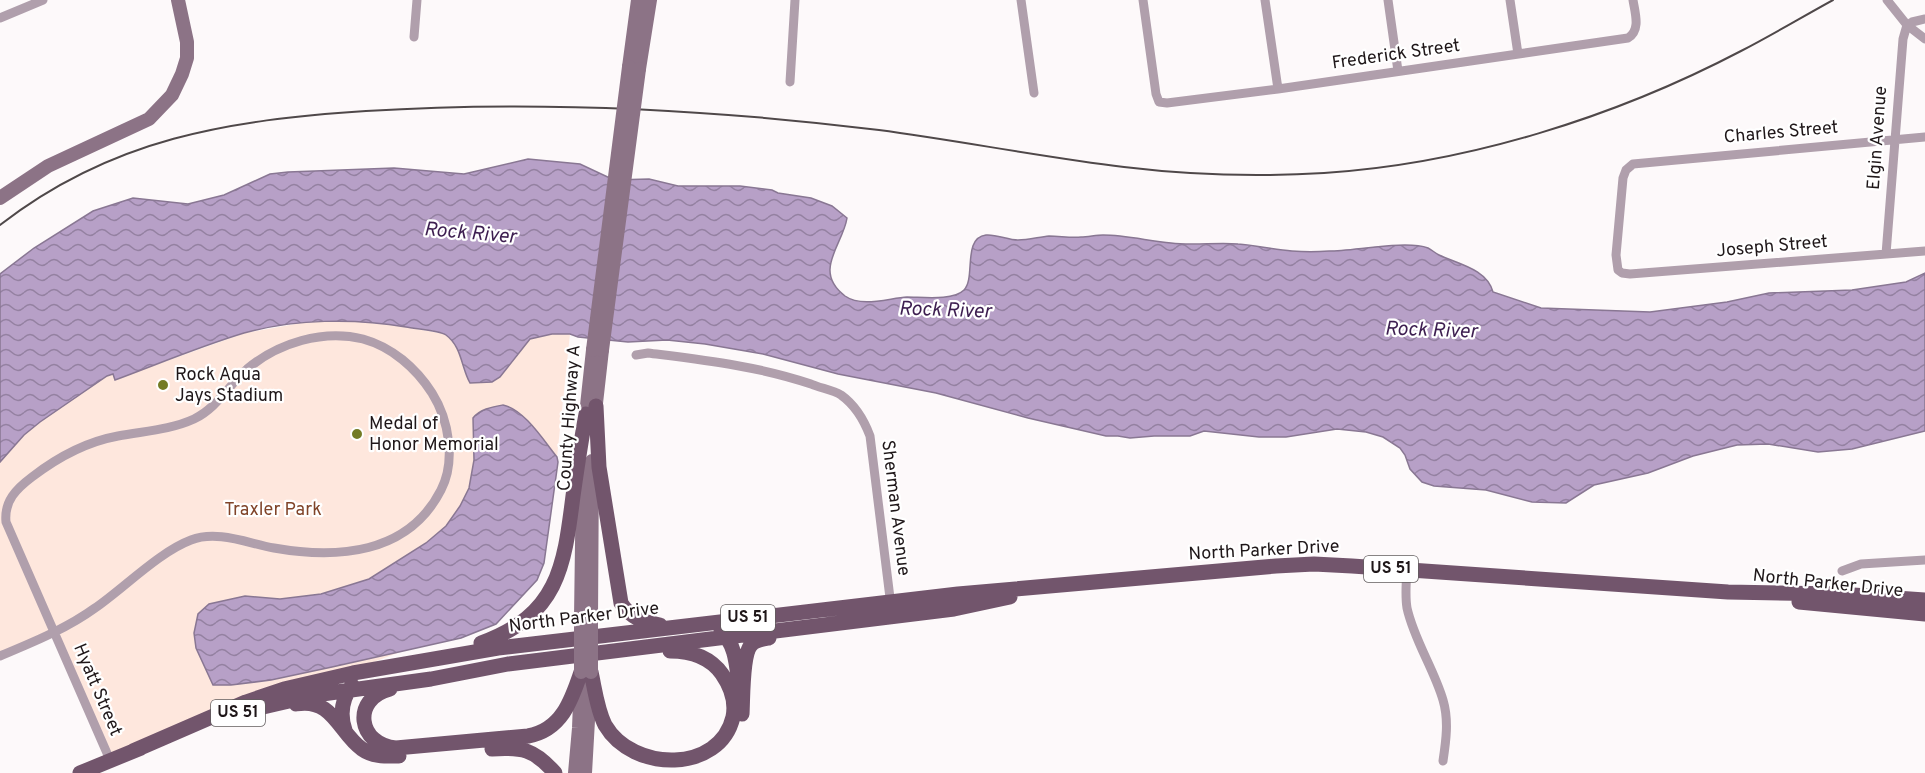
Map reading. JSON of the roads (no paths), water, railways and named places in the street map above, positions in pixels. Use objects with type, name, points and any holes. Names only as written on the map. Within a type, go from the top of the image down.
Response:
[{"type":"main road","points":[[634,68],[638,0]]},
{"type":"main road","points":[[634,68],[650,0]]},
{"type":"main road","points":[[0,198],[48,166],[149,119],[172,95],[187,58],[187,42],[179,2]]},
{"type":"main road","name":"County Highway A","points":[[585,773],[591,410],[634,68]]},
{"type":"main road","points":[[591,410],[613,565],[621,603],[625,610],[636,618],[672,627]]},
{"type":"main road","points":[[442,657],[501,636],[529,618],[548,595],[566,551],[591,410]]},
{"type":"main road","name":"North Parker Drive","points":[[133,751],[246,702],[284,689],[353,673],[442,657],[498,648],[890,601],[1276,566],[1323,565],[1728,592],[1839,594],[1925,600]]},
{"type":"main road","name":"North Parker Drive","points":[[80,773],[217,718],[315,695],[431,679],[508,664],[954,609],[1054,586]]},
{"type":"main road","name":"North Parker Drive","points":[[1728,592],[1823,605],[1925,614]]},
{"type":"main road","points":[[707,623],[720,629],[727,637],[737,663],[742,704]]},
{"type":"main road","points":[[717,762],[722,759],[738,734],[741,722],[744,672],[750,646],[756,641],[805,628]]},
{"type":"main road","points":[[586,672],[604,723],[615,742],[633,756],[652,765],[674,768],[697,763],[714,752],[728,735],[734,713],[731,691],[718,668],[710,661],[691,653],[626,651]]},
{"type":"main road","points":[[345,731],[341,714],[344,697],[348,690],[359,678],[383,668]]},
{"type":"main road","points":[[431,679],[383,691],[374,696],[364,713],[365,727],[371,737],[381,745],[396,747],[535,735],[548,729],[559,720],[586,672]]},
{"type":"main road","name":"County Highway A","points":[[575,773],[586,672]]},
{"type":"main road","points":[[270,706],[303,703],[324,707],[363,750],[373,754],[401,757],[510,748],[527,750],[541,759],[555,773]]},
{"type":"street","points":[[0,18],[44,0]]},
{"type":"street","points":[[414,36],[417,0]]},
{"type":"street","points":[[790,82],[795,0]]},
{"type":"street","points":[[1021,0],[1034,93]]},
{"type":"street","name":"Frederick Street","points":[[1143,0],[1156,94],[1159,102],[1167,103],[1628,38],[1635,32],[1634,0]]},
{"type":"street","points":[[1265,0],[1278,89]]},
{"type":"street","points":[[1388,0],[1398,71]]},
{"type":"street","points":[[1510,0],[1518,54]]},
{"type":"street","points":[[1887,0],[1907,25],[1925,39]]},
{"type":"street","points":[[1907,25],[1925,19]]},
{"type":"street","name":"Elgin Avenue","points":[[1886,254],[1902,39],[1907,25]]},
{"type":"street","name":"Charles Street","points":[[1622,273],[1617,267],[1616,255],[1623,178],[1626,170],[1633,164],[1925,138]]},
{"type":"street","name":"Joseph Street","points":[[1622,273],[1640,274],[1925,251]]},
{"type":"street","name":"Hyatt Street","points":[[55,633],[95,609],[177,546],[197,538],[226,537],[274,548],[326,554],[358,550],[394,538],[425,513],[442,488],[448,463],[448,446],[447,432],[440,407],[419,376],[392,352],[362,339],[343,336],[320,337],[287,345],[255,364],[213,406],[197,418],[168,428],[98,441],[65,454],[13,494],[6,510],[6,522],[110,760]]},
{"type":"street","name":"Sherman Avenue","points":[[636,355],[648,353],[725,363],[787,376],[840,394],[853,406],[864,420],[870,436],[891,618]]},
{"type":"street","points":[[1842,571],[1861,564],[1925,560]]},
{"type":"street","points":[[1407,570],[1407,607],[1443,700],[1447,720],[1443,761]]},
{"type":"street","points":[[0,656],[55,633]]},
{"type":"water","name":"Rock River","points":[[528,159],[580,164],[614,180],[649,179],[678,186],[740,186],[811,198],[832,206],[847,218],[832,258],[831,277],[835,287],[845,296],[852,300],[867,302],[907,297],[945,297],[959,293],[967,284],[974,243],[986,235],[1026,240],[1049,236],[1111,235],[1179,244],[1238,244],[1306,252],[1394,245],[1418,246],[1428,248],[1478,273],[1490,284],[1493,292],[1541,308],[1650,312],[1727,302],[1769,293],[1852,290],[1906,282],[1925,273],[1925,431],[1852,449],[1818,452],[1768,444],[1737,445],[1693,456],[1648,473],[1594,485],[1566,503],[1532,502],[1486,490],[1434,486],[1422,482],[1410,469],[1400,448],[1383,437],[1366,432],[1337,429],[1286,437],[1259,437],[1204,431],[1190,436],[1130,438],[1106,436],[936,393],[838,374],[763,354],[667,340],[628,342],[578,337],[570,334],[552,334],[530,339],[500,377],[492,382],[470,383],[455,345],[443,333],[386,324],[325,321],[263,328],[196,349],[115,380],[113,374],[107,376],[40,422],[24,435],[0,462],[0,274],[34,248],[93,211],[133,198],[188,204],[224,195],[270,174],[394,168],[464,174]]},
{"type":"water","points":[[503,405],[526,419],[557,457],[558,462],[544,563],[537,580],[496,624],[461,638],[332,667],[271,680],[213,685],[196,648],[194,633],[198,614],[209,604],[245,596],[280,599],[321,594],[369,579],[426,543],[446,526],[469,488],[474,460],[473,418],[483,410]]},
{"type":"railway","points":[[0,225],[42,195],[85,172],[129,153],[174,139],[267,120],[431,108],[495,106],[623,108],[751,117],[879,130],[1149,170],[1249,175],[1324,173],[1378,168],[1485,148],[1591,116],[1643,97],[1753,45],[1833,0]]},
{"type":"place","name":"Rock Aqua Jays Stadium","points":[[163,385]]},
{"type":"place","name":"Medal of Honor Memorial","points":[[357,434]]},
{"type":"park label","name":"Traxler Park","points":[[273,510]]}]
